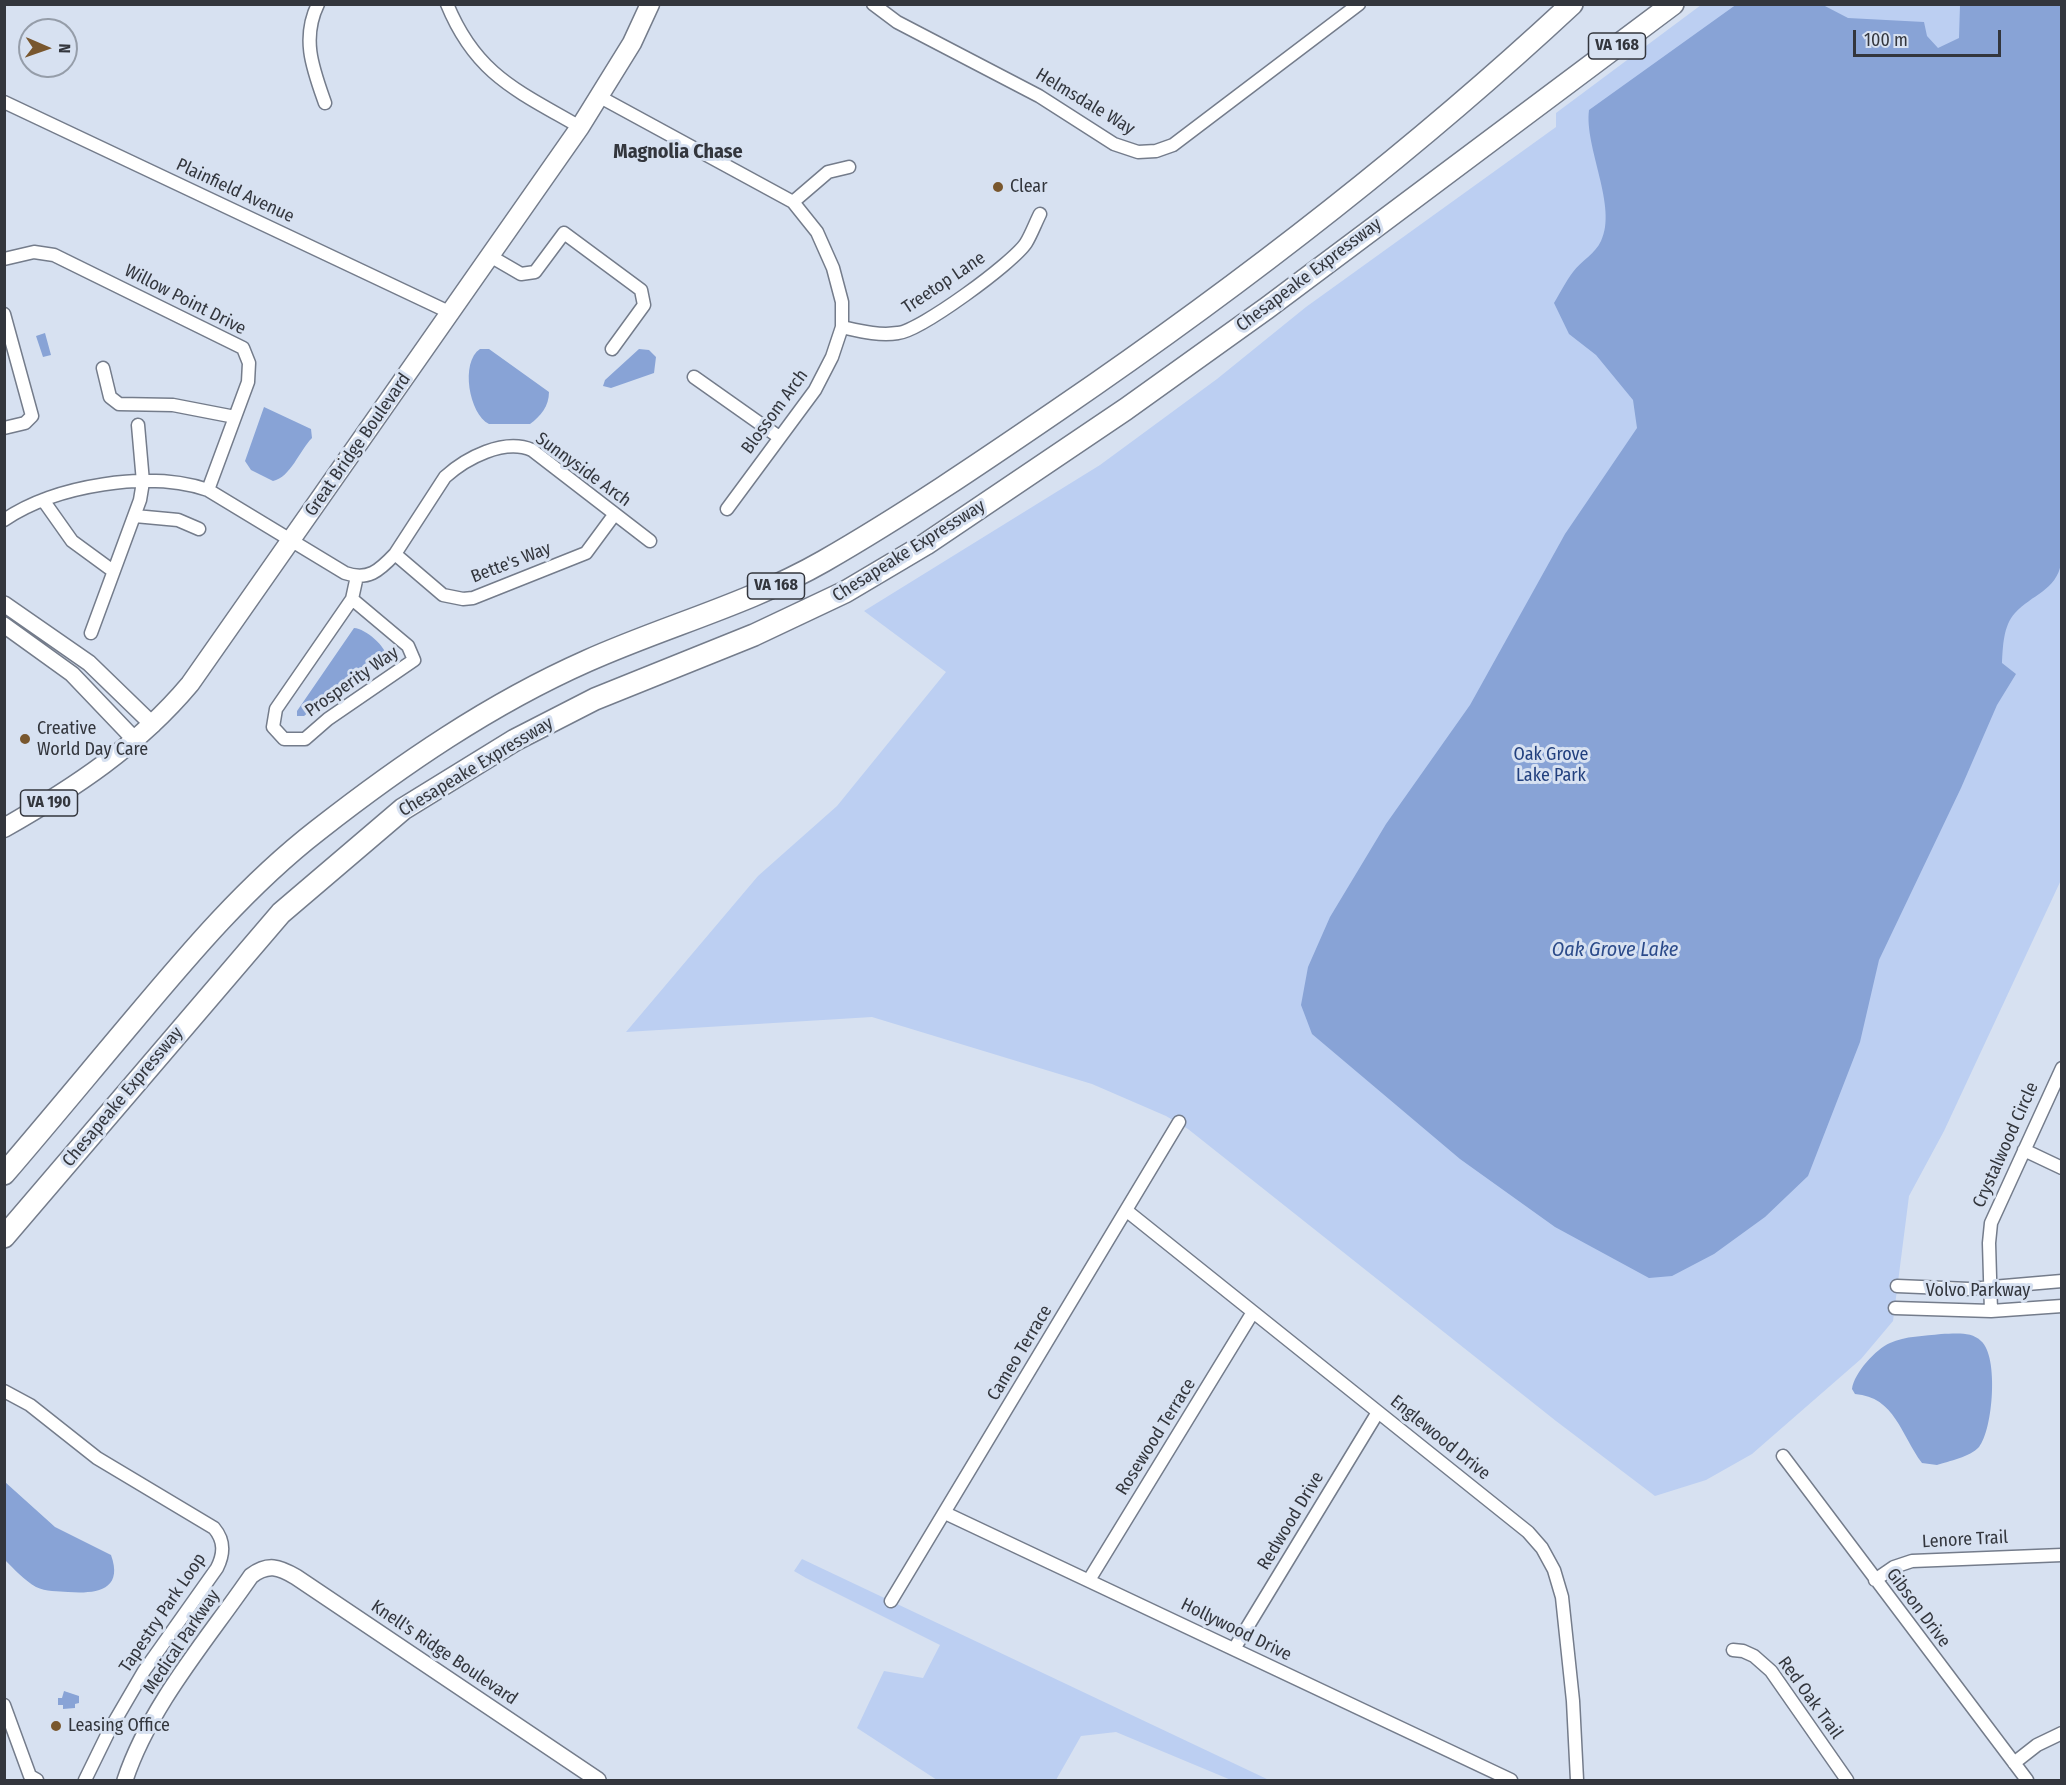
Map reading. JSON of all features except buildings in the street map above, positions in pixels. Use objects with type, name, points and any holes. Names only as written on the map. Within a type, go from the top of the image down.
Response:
[{"type":"highway","name":"Chesapeake Expressway","points":[[4,1174],[206,934],[314,833],[401,768],[495,709],[587,661],[716,612],[823,562],[987,459],[1154,343],[1292,240],[1396,157],[1572,4]]},
{"type":"highway","name":"Chesapeake Expressway","points":[[4,1237],[281,913],[402,809],[515,740],[595,699],[754,635],[845,592],[926,544],[1126,409],[1257,315],[1673,4]]},
{"type":"main road","name":"Great Bridge Boulevard","points":[[4,828],[84,781],[136,741],[190,684],[580,127],[632,43],[650,4]]},
{"type":"street","points":[[318,4],[309,32],[309,50],[325,103]]},
{"type":"street","points":[[447,4],[457,28],[483,64],[506,84],[580,127]]},
{"type":"street","name":"Helmsdale Way","points":[[873,4],[897,22],[1030,91],[1114,144],[1138,153],[1156,151],[1173,144],[1359,4]]},
{"type":"street","name":"Blossom Arch","points":[[600,97],[793,202],[817,232],[832,267],[842,302],[842,327],[832,357],[815,390],[727,509]]},
{"type":"street","name":"Plainfield Avenue","points":[[4,102],[451,313]]},
{"type":"street","points":[[793,202],[828,172],[849,166]]},
{"type":"street","name":"Treetop Lane","points":[[842,327],[870,333],[898,333],[921,326],[1025,245],[1040,214]]},
{"type":"street","points":[[490,256],[521,274],[535,272],[564,233],[641,290],[644,304],[612,349]]},
{"type":"street","name":"Willow Point Drive","points":[[4,259],[34,252],[54,255],[243,348],[249,363],[249,382],[208,490]]},
{"type":"street","points":[[4,314],[32,416],[25,423],[4,428]]},
{"type":"street","points":[[103,368],[110,397],[119,404],[173,405],[235,417]]},
{"type":"street","points":[[694,376],[779,437]]},
{"type":"street","points":[[91,633],[112,570],[135,516],[143,482],[138,425]]},
{"type":"street","name":"Sunnyside Arch","points":[[395,554],[445,477],[455,468],[496,448],[515,445],[532,450],[650,541]]},
{"type":"street","points":[[4,520],[43,500],[70,491],[143,482],[192,485],[208,490],[345,573],[357,576],[370,575],[381,570],[395,554]]},
{"type":"street","points":[[43,500],[72,541],[112,570]]},
{"type":"street","name":"Bette's Way","points":[[395,554],[443,595],[462,599],[473,598],[586,553],[614,515]]},
{"type":"street","points":[[135,516],[178,520],[200,529]]},
{"type":"street","name":"Prosperity Way","points":[[352,599],[408,646],[414,660],[328,718],[305,739],[284,739],[273,727],[276,709],[352,599],[357,576]]},
{"type":"street","points":[[4,604],[89,663],[153,725]]},
{"type":"street","points":[[4,626],[72,674],[136,741]]},
{"type":"street","name":"Crystalwood Circle","points":[[1991,1311],[1991,1223],[2061,1068]]},
{"type":"street","name":"Cameo Terrace","points":[[891,1601],[1179,1122]]},
{"type":"street","points":[[2024,1150],[2061,1168]]},
{"type":"street","name":"Englewood Drive","points":[[1126,1211],[1528,1532],[1542,1548],[1554,1570],[1566,1624],[1577,1780]]},
{"type":"street","name":"Volvo Parkway","points":[[1897,1286],[1990,1288],[2061,1281]]},
{"type":"street","name":"Volvo Parkway","points":[[1895,1308],[1991,1311],[2061,1306]]},
{"type":"street","name":"Rosewood Terrace","points":[[1089,1580],[1253,1312]]},
{"type":"street","name":"Tapestry Park Loop","points":[[4,1391],[30,1404],[97,1458],[214,1528],[223,1545],[218,1569],[144,1671],[109,1731],[86,1780]]},
{"type":"street","name":"Redwood Drive","points":[[1234,1649],[1378,1412]]},
{"type":"street","name":"Gibson Drive","points":[[1783,1456],[2027,1780]]},
{"type":"street","name":"Hollywood Drive","points":[[945,1513],[1510,1780]]},
{"type":"street","name":"Lenore Trail","points":[[1875,1580],[1894,1567],[1912,1561],[2061,1555]]},
{"type":"street","name":"Medical Parkway","points":[[125,1780],[146,1734],[172,1689],[251,1575],[266,1567]]},
{"type":"street","name":"Knell's Ridge Boulevard","points":[[266,1567],[284,1570],[296,1577],[598,1780]]},
{"type":"street","name":"Red Oak Trail","points":[[1733,1650],[1754,1656],[1771,1671],[1847,1780]]},
{"type":"street","points":[[4,1704],[30,1776],[37,1780]]},
{"type":"street","points":[[2014,1763],[2037,1745],[2061,1733]]},
{"type":"green space","name":"Oak Grove Lake Park","points":[[1701,5],[2061,5],[2061,880],[1944,1131],[1909,1196],[1893,1321],[1861,1359],[1752,1454],[1706,1480],[1655,1496],[1556,1421],[1188,1129],[1166,1116],[1092,1084],[872,1017],[626,1032],[758,876],[837,806],[946,672],[864,611],[1100,465],[1217,379],[1306,307],[1556,127],[1556,113]]},
{"type":"green space","points":[[802,1559],[1269,1780],[1231,1780],[1116,1732],[1081,1736],[1056,1780],[937,1780],[857,1728],[884,1671],[923,1678],[940,1645],[794,1571]]},
{"type":"water","name":"Oak Grove Lake","points":[[1737,4],[1823,5],[1848,18],[1924,22],[1927,36],[1938,48],[1959,38],[1960,5],[2061,5],[2061,563],[2059,572],[2049,586],[2021,607],[2008,624],[2004,637],[2002,663],[2016,674],[1997,705],[1961,788],[1879,960],[1860,1042],[1808,1176],[1765,1217],[1714,1254],[1672,1276],[1649,1278],[1555,1227],[1460,1159],[1312,1034],[1301,1005],[1308,967],[1330,917],[1386,824],[1470,705],[1565,534],[1637,428],[1633,400],[1596,355],[1569,334],[1554,303],[1573,272],[1599,245],[1605,227],[1606,211],[1591,141],[1589,110]]},
{"type":"water","points":[[45,333],[51,355],[43,357],[36,336]]},
{"type":"water","points":[[480,349],[489,349],[549,392],[544,410],[530,424],[489,424],[476,410],[469,376],[470,365]]},
{"type":"water","points":[[639,349],[649,350],[656,357],[654,373],[611,388],[603,386],[605,380]]},
{"type":"water","points":[[264,407],[311,429],[312,438],[294,463],[285,474],[273,481],[251,470],[245,461]]},
{"type":"water","points":[[354,628],[364,631],[375,639],[383,648],[387,658],[334,691],[304,716],[297,716],[297,711]]},
{"type":"water","points":[[1941,1334],[1967,1334],[1981,1341],[1987,1349],[1990,1362],[1992,1393],[1988,1425],[1979,1447],[1965,1456],[1937,1465],[1922,1463],[1896,1419],[1888,1410],[1869,1397],[1855,1394],[1852,1389],[1861,1369],[1884,1346],[1902,1339]]},
{"type":"water","points":[[5,1482],[55,1527],[111,1555],[114,1576],[110,1583],[97,1591],[48,1591],[36,1587],[16,1571],[5,1560]]},
{"type":"water","points":[[64,1691],[79,1696],[79,1703],[75,1704],[75,1708],[63,1709],[63,1705],[58,1705],[58,1698],[62,1698]]},
{"type":"place","name":"Clear","points":[[998,187]]},
{"type":"place","name":"Creative World Day Care","points":[[25,739]]},
{"type":"place","name":"Leasing Office","points":[[56,1726]]},
{"type":"district","name":"Magnolia Chase","points":[[678,152]]}]
